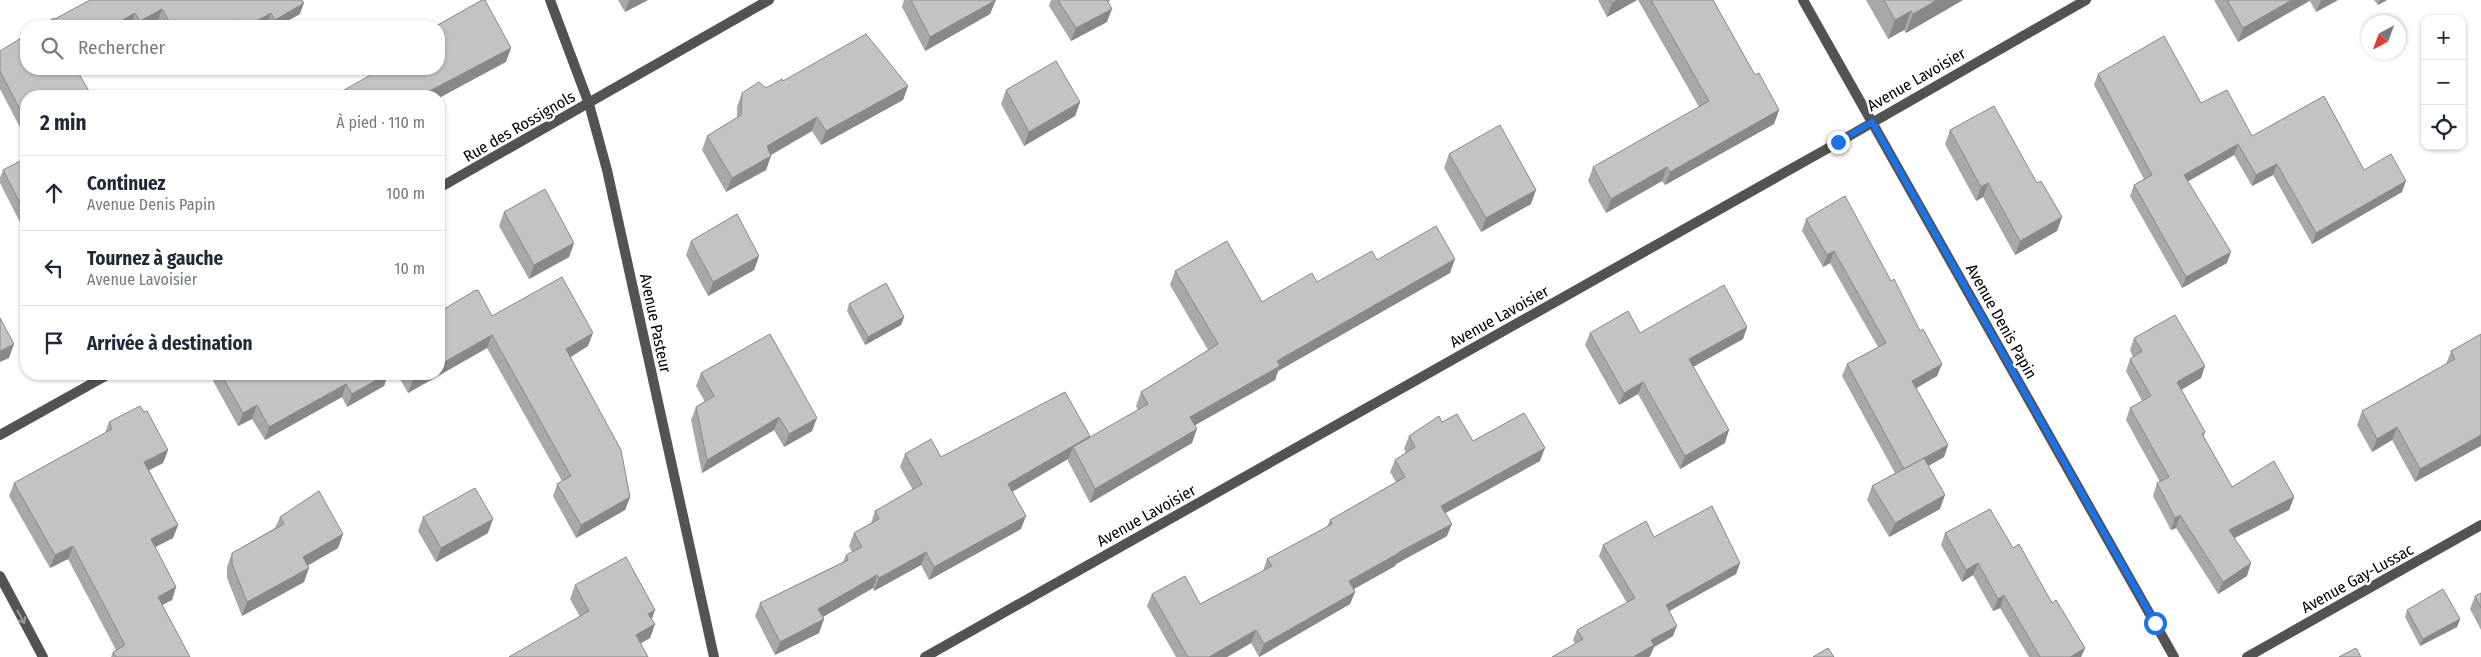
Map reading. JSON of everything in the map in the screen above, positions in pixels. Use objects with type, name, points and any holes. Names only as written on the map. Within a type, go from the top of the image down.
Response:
[{"type":"street","name":"Avenue Pasteur","points":[[550,0],[589,104],[607,170],[714,657]]},
{"type":"street","name":"Rue des Rossignols","points":[[445,185],[768,0]]},
{"type":"street","name":"Avenue Denis Papin","points":[[1803,0],[2174,657]]},
{"type":"street","name":"Avenue Lavoisier","points":[[925,657],[2086,0]]},
{"type":"street","points":[[0,435],[98,380]]},
{"type":"street","name":"Avenue Gay-Lussac","points":[[2247,657],[2481,525]]},
{"type":"street","points":[[0,576],[43,657]]},
{"type":"building","points":[[90,0],[302,0],[304,3],[275,20],[271,13],[258,20],[168,20],[162,9],[142,20],[139,20],[135,13],[123,20],[51,20]]},
{"type":"building","points":[[485,0],[511,48],[431,90],[344,90],[370,75],[445,75],[445,21]]},
{"type":"building","points":[[911,0],[996,0],[930,37]]},
{"type":"building","points":[[1058,0],[1107,0],[1112,9],[1076,28]]},
{"type":"building","points":[[1651,0],[1713,0],[1755,75],[1759,73],[1779,110],[1670,172],[1667,167],[1611,199],[1593,167],[1709,101]]},
{"type":"building","points":[[1884,0],[1937,0],[1913,14],[1911,11],[1895,20]]},
{"type":"building","points":[[2227,0],[2292,0],[2243,28]]},
{"type":"building","points":[[866,34],[908,86],[826,131],[817,117],[767,146],[771,156],[732,178],[707,136],[741,115],[742,93],[759,82],[766,88],[782,79],[783,81]]},
{"type":"building","points":[[2164,36],[2201,103],[2227,90],[2252,136],[2324,96],[2364,170],[2391,154],[2406,181],[2316,233],[2277,164],[2256,175],[2238,144],[2184,175],[2231,252],[2186,277],[2134,185],[2152,175],[2098,74]]},
{"type":"building","points":[[20,39],[20,75],[80,75],[88,90],[20,90],[20,109],[0,71],[0,51]]},
{"type":"building","points":[[1056,61],[1080,102],[1029,132],[1006,90]]},
{"type":"building","points":[[1994,106],[2037,183],[2041,181],[2062,217],[2020,241],[1988,183],[1981,187],[1950,130]]},
{"type":"building","points":[[1500,125],[1536,190],[1486,218],[1449,154]]},
{"type":"building","points":[[20,161],[20,203],[3,170]]},
{"type":"building","points":[[545,189],[574,243],[534,265],[504,212]]},
{"type":"building","points":[[1845,196],[1891,281],[1894,279],[1920,331],[1923,329],[1942,364],[1912,381],[1948,445],[1904,469],[1847,364],[1886,343],[1834,251],[1827,255],[1806,219]]},
{"type":"building","points":[[737,214],[759,256],[713,282],[691,241]]},
{"type":"building","points":[[1436,226],[1455,259],[1277,361],[1280,366],[1190,417],[1197,429],[1095,489],[1073,447],[1148,404],[1141,392],[1218,344],[1175,271],[1227,241],[1262,302],[1312,273],[1317,282],[1372,251],[1377,260]]},
{"type":"building","points":[[562,277],[593,333],[566,349],[621,450],[630,497],[581,525],[557,484],[571,476],[492,335],[445,362],[445,308],[478,290],[492,316]]},
{"type":"building","points":[[886,283],[904,317],[868,337],[849,304]]},
{"type":"building","points":[[1724,285],[1747,327],[1689,359],[1729,430],[1685,456],[1643,382],[1624,393],[1590,333],[1628,311],[1640,333]]},
{"type":"building","points":[[2175,315],[2205,366],[2177,382],[2205,432],[2202,434],[2232,487],[2274,461],[2294,497],[2229,530],[2251,563],[2223,582],[2180,515],[2175,518],[2157,483],[2169,477],[2130,408],[2151,396],[2130,359],[2142,351],[2134,338]]},
{"type":"building","points":[[0,318],[14,344],[0,351]]},
{"type":"building","points":[[770,334],[817,418],[789,434],[779,417],[707,460],[696,407],[714,396],[701,373]]},
{"type":"building","points":[[2481,334],[2481,435],[2420,469],[2397,427],[2377,439],[2362,411],[2455,359],[2451,351]]},
{"type":"building","points":[[224,380],[376,380],[352,394],[346,384],[269,427],[257,405],[243,413]]},
{"type":"building","points":[[1065,392],[1090,436],[1008,484],[1026,516],[934,567],[926,552],[879,578],[877,575],[818,609],[824,619],[780,642],[760,603],[848,560],[846,555],[862,547],[854,533],[879,519],[875,511],[922,484],[905,454],[931,439],[941,457]]},
{"type":"building","points":[[140,406],[144,412],[147,411],[168,450],[144,462],[178,525],[151,539],[176,587],[158,597],[190,657],[116,657],[113,652],[125,645],[73,546],[55,555],[14,483],[112,429],[109,422]]},
{"type":"building","points":[[1524,413],[1545,448],[1441,506],[1452,524],[1349,581],[1355,592],[1264,644],[1256,630],[1209,657],[1188,657],[1152,594],[1185,576],[1200,604],[1272,566],[1267,559],[1332,524],[1330,520],[1405,477],[1395,460],[1415,447],[1409,436],[1439,416],[1442,422],[1457,414],[1473,441]]},
{"type":"building","points":[[1924,458],[1945,495],[1895,523],[1872,486]]},
{"type":"building","points":[[475,488],[493,519],[441,548],[423,517]]},
{"type":"building","points":[[319,491],[343,534],[303,557],[309,568],[247,602],[232,564],[232,553],[284,524],[280,517]]},
{"type":"building","points":[[1712,506],[1740,563],[1666,605],[1677,626],[1651,640],[1654,645],[1633,657],[1552,657],[1583,639],[1577,630],[1635,598],[1603,545],[1646,521],[1654,537]]},
{"type":"building","points":[[1990,509],[2013,548],[2019,544],[2052,603],[2056,600],[2085,648],[2070,657],[2040,657],[2004,595],[1998,599],[1978,563],[1966,570],[1945,533]]},
{"type":"building","points":[[626,557],[655,610],[648,614],[655,624],[636,635],[648,657],[509,657],[589,611],[575,585]]},
{"type":"building","points":[[2443,589],[2460,619],[2423,639],[2407,610]]},
{"type":"building","points":[[2481,593],[2481,608],[2475,596]]},
{"type":"building","points":[[1828,648],[1834,657],[1813,657]]},
{"type":"building","points":[[2356,648],[2361,657],[2339,657]]},
{"type":"route","points":[[1838,142],[1872,122],[2155,623]]}]
